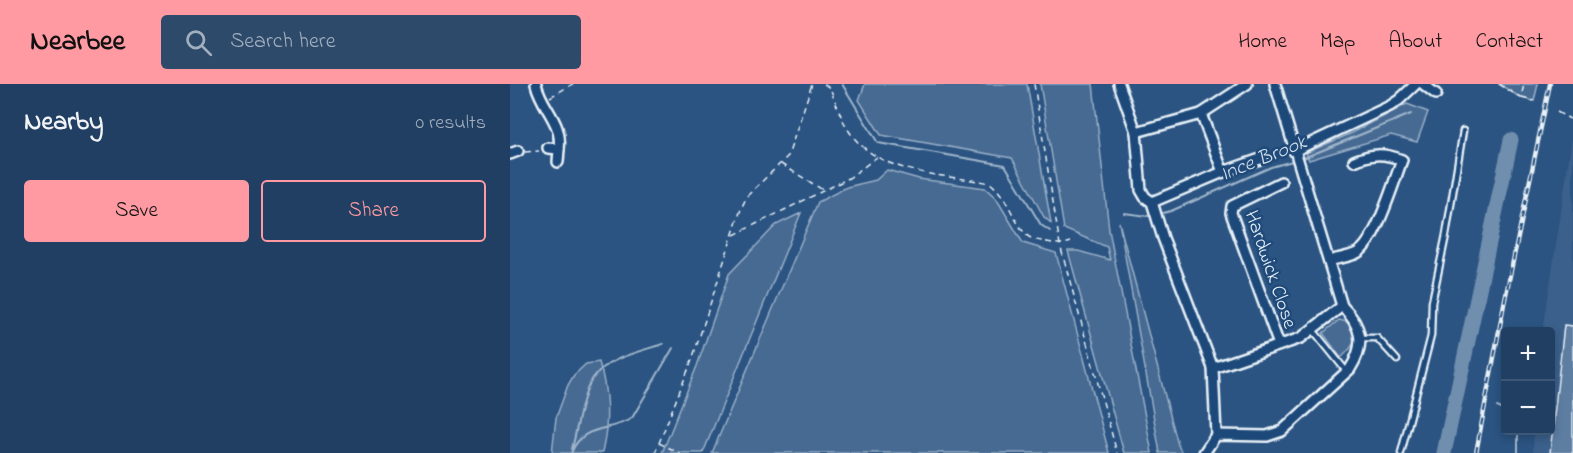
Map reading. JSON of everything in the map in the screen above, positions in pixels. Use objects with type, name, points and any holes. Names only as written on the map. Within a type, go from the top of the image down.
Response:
[{"type":"street","points":[[536,84],[542,101],[558,126],[560,139],[558,162]]},
{"type":"street","points":[[1136,132],[1201,114],[1247,84]]},
{"type":"street","points":[[1216,435],[1268,436],[1282,431],[1347,372],[1357,358],[1360,338],[1358,327],[1352,316],[1342,306],[1275,84]]},
{"type":"street","points":[[1295,153],[1390,106],[1416,84]]},
{"type":"street","points":[[1423,84],[1436,94]]},
{"type":"street","points":[[1120,88],[1136,132],[1141,190],[1145,197],[1153,203],[1163,238],[1213,368],[1216,435],[1204,453]]},
{"type":"street","points":[[1201,114],[1223,172]]},
{"type":"street","points":[[548,148],[559,148]]},
{"type":"street","points":[[1329,261],[1358,252],[1368,242],[1381,216],[1402,160],[1380,153],[1369,154],[1354,161]]},
{"type":"street","points":[[1153,203],[1223,172],[1263,158]]},
{"type":"street","name":"Hardwick Close","points":[[1279,345],[1231,213],[1232,206],[1281,182]]},
{"type":"street","points":[[1213,368],[1301,338],[1342,306]]},
{"type":"lane","points":[[1401,453],[1431,336],[1432,302],[1446,235],[1463,131]]},
{"type":"lane","points":[[1313,330],[1347,372]]},
{"type":"lane","points":[[1360,338],[1377,338],[1397,360]]},
{"type":"path","points":[[542,101],[573,84]]},
{"type":"path","points":[[655,453],[692,360],[747,196],[781,163],[791,148],[812,84]]},
{"type":"path","points":[[824,84],[830,88],[848,130],[860,144],[877,157],[890,164],[922,172],[990,183],[1006,199],[1024,232],[1030,238],[1060,245],[1071,242]]},
{"type":"path","points":[[1034,84],[1060,245],[1117,453]]},
{"type":"path","points":[[1499,84],[1521,98],[1534,101]]},
{"type":"path","points":[[1521,98],[1524,84]]},
{"type":"path","points":[[1557,112],[1570,119]]},
{"type":"path","points":[[514,153],[541,151],[548,148]]},
{"type":"path","points":[[733,236],[849,178],[877,157]]},
{"type":"path","points":[[781,163],[825,191]]},
{"type":"path","points":[[659,442],[680,453]]},
{"type":"shaded area","points":[[865,84],[1027,84],[1051,223],[1044,217],[1012,158],[881,135],[859,100]]},
{"type":"shaded area","points":[[1040,84],[1093,84],[1109,230],[1152,453],[1124,453],[1068,251],[1078,251],[1110,260],[1107,247],[1064,229]]},
{"type":"shaded area","points":[[1499,84],[1538,84],[1534,101],[1521,98]]},
{"type":"shaded area","points":[[1407,104],[1428,112],[1417,142],[1391,135],[1309,160],[1306,153],[1352,133]]},
{"type":"shaded area","points":[[1573,132],[1573,453],[1533,453],[1534,435],[1555,435],[1555,327],[1544,327]]},
{"type":"shaded area","points":[[887,170],[919,179],[985,188],[996,198],[1023,243],[1056,253],[1109,453],[712,453],[818,202],[847,187],[876,180]]},
{"type":"shaded area","points":[[801,213],[703,453],[662,453],[697,366],[729,274],[776,225]]},
{"type":"shaded area","points":[[1119,222],[1178,445],[1182,453],[1160,453]]},
{"type":"shaded area","points":[[1339,320],[1347,322],[1355,337],[1350,349],[1341,358],[1323,333]]},
{"type":"shaded area","points":[[599,362],[607,407],[602,453],[552,453],[556,418],[568,385],[574,375],[586,364]]},
{"type":"building","points":[[1564,325],[1573,326],[1573,453],[1550,453],[1552,435],[1555,435],[1555,407]]},
{"type":"waterway","name":"Ince Brook","points":[[842,84],[878,143],[1005,165],[1041,225],[1050,231]]},
{"type":"waterway","name":"Ince Brook","points":[[1301,159],[1411,114]]},
{"type":"waterway","points":[[1444,453],[1511,140]]},
{"type":"waterway","name":"Ince Brook","points":[[1159,214],[1171,211],[1271,167],[1296,160]]},
{"type":"waterway","name":"Ince Brook","points":[[1124,213],[1153,215]]},
{"type":"waterway","points":[[572,449],[583,402],[589,385],[599,371],[616,360],[663,344]]},
{"type":"waterway","points":[[571,453],[576,443],[590,432],[624,423],[632,418],[673,348]]},
{"type":"waterway","name":"Ince Brook","points":[[1497,407],[1501,409]]},
{"type":"waterway","name":"Ince Brook","points":[[1518,435],[1518,453]]},
{"type":"railway","points":[[1476,453],[1504,304],[1550,84]]}]
